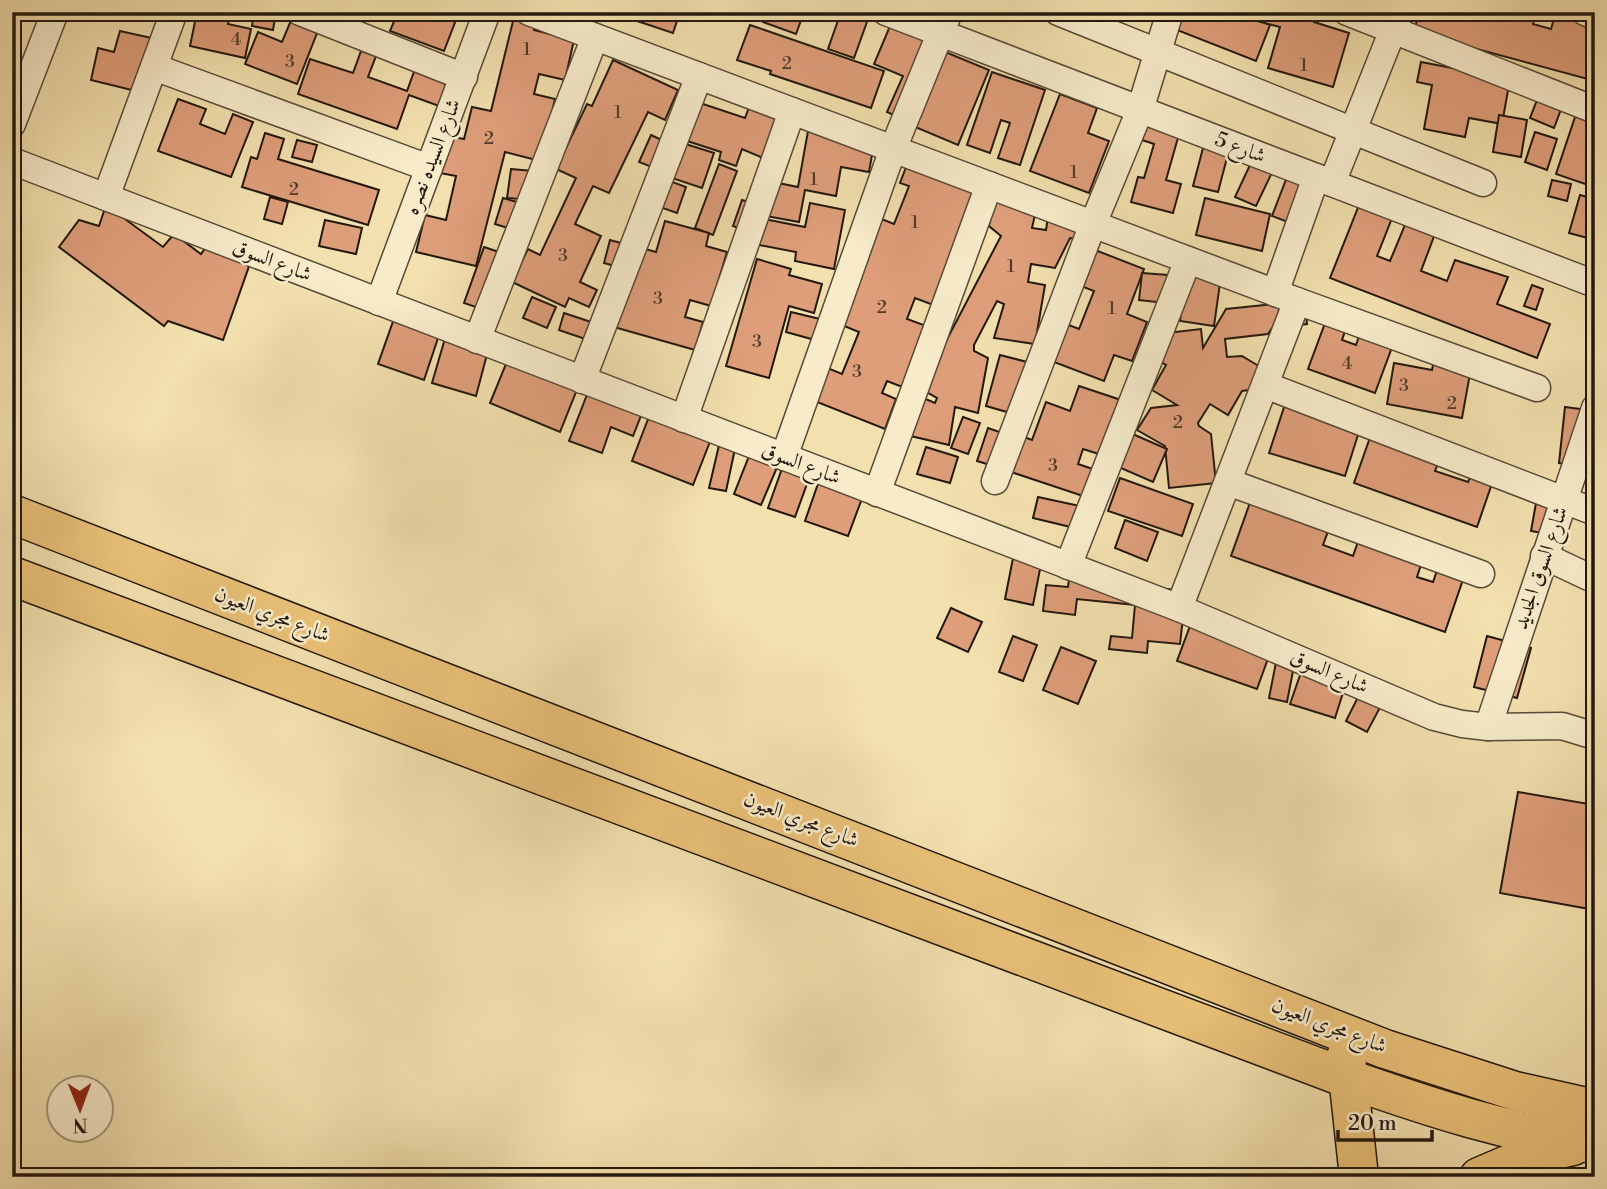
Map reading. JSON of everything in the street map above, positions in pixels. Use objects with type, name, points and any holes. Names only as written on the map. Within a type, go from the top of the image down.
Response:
[{"type":"main road","name":"شارع مجري العيون","points":[[12,514],[1396,1053],[1514,1091],[1591,1132]]},
{"type":"main road","name":"شارع مجري العيون","points":[[12,576],[1349,1079],[1465,1118],[1591,1132]]},
{"type":"main road","points":[[1341,1031],[1359,1177]]},
{"type":"main road","points":[[1479,1177],[1527,1167],[1591,1132]]},
{"type":"street","points":[[12,124],[55,12]]},
{"type":"street","points":[[106,197],[174,12]]},
{"type":"street","points":[[300,12],[464,77]]},
{"type":"street","name":"شارع السيده نصره","points":[[379,302],[487,12]]},
{"type":"street","points":[[530,12],[1286,297],[1537,388]]},
{"type":"street","name":"شارع 5","points":[[886,12],[944,23],[1140,110],[1595,284]]},
{"type":"street","points":[[1058,12],[1483,183]]},
{"type":"street","points":[[995,481],[1093,224],[1140,110],[1170,12]]},
{"type":"street","points":[[1347,12],[1396,22],[1595,110]]},
{"type":"street","points":[[1585,12],[1595,16]]},
{"type":"street","points":[[1179,608],[1265,385],[1286,297],[1324,180],[1353,130],[1396,22]]},
{"type":"street","points":[[784,457],[893,149],[944,23]]},
{"type":"street","points":[[477,340],[595,37]]},
{"type":"street","points":[[154,67],[429,168]]},
{"type":"street","points":[[582,380],[699,76]]},
{"type":"street","points":[[684,419],[792,111]]},
{"type":"street","name":"شارع السوق","points":[[12,161],[1179,608],[1434,717],[1488,727],[1562,726],[1595,736]]},
{"type":"street","points":[[877,493],[989,185]]},
{"type":"street","points":[[1068,566],[1188,260]]},
{"type":"street","points":[[1265,385],[1595,512]]},
{"type":"street","name":"شارع السوق الجديد","points":[[1488,727],[1595,409]]},
{"type":"street","points":[[1228,482],[1481,574]]},
{"type":"street","points":[[1544,556],[1595,580]]},
{"type":"building","points":[[197,12],[230,12],[228,24],[251,29],[245,58],[190,46]]},
{"type":"building","points":[[254,12],[276,12],[273,30],[252,26]]},
{"type":"building","points":[[398,12],[459,12],[444,51],[390,31]]},
{"type":"building","points":[[610,12],[680,12],[673,33]]},
{"type":"building","points":[[767,12],[804,12],[796,34],[763,22]]},
{"type":"building","points":[[841,12],[850,12],[868,19],[854,58],[828,49]]},
{"type":"building","points":[[1183,12],[1239,12],[1270,25],[1256,61],[1177,30]]},
{"type":"building","points":[[1260,12],[1301,12],[1316,17],[1314,22],[1349,33],[1333,87],[1268,68],[1280,27],[1257,21]]},
{"type":"building","points":[[1419,12],[1536,12],[1533,24],[1551,29],[1556,12],[1582,20],[1595,20],[1595,81],[1414,32]]},
{"type":"building","points":[[515,13],[537,18],[534,30],[574,40],[565,80],[539,74],[534,94],[555,99],[540,161],[505,152],[476,266],[416,252],[425,215],[446,220],[456,176],[440,173],[449,136],[464,139],[472,107],[491,111]]},
{"type":"building","points":[[292,18],[319,28],[297,84],[245,64],[258,32],[282,42]]},
{"type":"building","points":[[750,25],[884,71],[871,108],[737,60]]},
{"type":"building","points":[[890,26],[932,43],[900,118],[887,112],[903,76],[874,64]]},
{"type":"building","points":[[120,31],[156,39],[144,93],[91,80],[98,48],[114,52]]},
{"type":"building","points":[[938,49],[989,70],[958,145],[908,124]]},
{"type":"building","points":[[361,51],[376,56],[368,77],[407,91],[415,69],[460,84],[450,110],[409,95],[397,129],[298,94],[310,59],[353,73]]},
{"type":"building","points":[[613,60],[678,90],[665,120],[648,112],[609,193],[593,186],[575,224],[601,236],[580,282],[597,290],[589,307],[569,298],[565,307],[512,282],[528,249],[540,255],[576,178],[556,169],[587,104],[592,106]]},
{"type":"building","points":[[1421,62],[1510,79],[1502,124],[1469,118],[1465,137],[1424,129],[1432,85],[1417,82]]},
{"type":"building","points":[[992,72],[1045,90],[1020,165],[998,158],[1010,123],[1001,120],[990,153],[967,145]]},
{"type":"building","points":[[1060,94],[1097,108],[1088,133],[1109,141],[1089,193],[1030,171]]},
{"type":"building","points":[[1539,95],[1563,104],[1554,128],[1530,118]]},
{"type":"building","points":[[178,99],[206,109],[200,124],[225,134],[233,114],[253,122],[231,177],[158,151]]},
{"type":"building","points":[[691,100],[745,118],[751,102],[785,116],[770,161],[742,149],[736,166],[719,160],[721,152],[678,138]]},
{"type":"building","points":[[1150,111],[1183,120],[1166,180],[1181,184],[1173,213],[1131,202],[1138,177],[1144,178],[1154,144],[1142,140]]},
{"type":"building","points":[[1576,114],[1595,121],[1595,175],[1591,186],[1556,174]]},
{"type":"building","points":[[1499,115],[1527,120],[1521,157],[1493,152]]},
{"type":"building","points":[[808,131],[874,143],[869,172],[841,167],[836,196],[805,190],[799,222],[766,216],[773,182],[798,187]]},
{"type":"building","points":[[1535,132],[1557,139],[1547,170],[1525,162]]},
{"type":"building","points":[[265,133],[284,139],[278,159],[379,190],[368,225],[242,187],[251,157],[257,159]]},
{"type":"building","points":[[651,135],[668,143],[657,169],[639,162]]},
{"type":"building","points":[[297,140],[317,145],[312,162],[292,157]]},
{"type":"building","points":[[676,141],[714,153],[702,188],[663,175]]},
{"type":"building","points":[[1203,148],[1228,154],[1218,192],[1193,186]]},
{"type":"building","points":[[1257,150],[1278,160],[1256,206],[1235,197]]},
{"type":"building","points":[[908,162],[981,191],[936,306],[915,298],[907,319],[929,327],[905,388],[887,381],[882,393],[896,399],[885,429],[807,398],[820,365],[842,374],[859,332],[837,323],[879,218],[894,224],[909,186],[900,183]]},
{"type":"building","points":[[719,164],[737,171],[713,235],[695,228]]},
{"type":"building","points":[[511,169],[533,171],[530,200],[507,198]]},
{"type":"building","points":[[1287,177],[1324,190],[1309,230],[1272,216]]},
{"type":"building","points":[[667,180],[686,187],[677,213],[657,206]]},
{"type":"building","points":[[1552,180],[1571,184],[1567,201],[1548,196]]},
{"type":"building","points":[[994,193],[1037,206],[1032,228],[1046,230],[1049,210],[1084,222],[1082,240],[1070,238],[1055,268],[1031,264],[1028,282],[1045,285],[1035,344],[994,338],[1004,304],[997,301],[974,345],[974,351],[988,358],[978,413],[955,407],[949,445],[902,434],[916,395],[935,403],[937,398],[921,389],[1001,236],[989,226]]},
{"type":"building","points":[[1580,195],[1595,199],[1595,240],[1569,233]]},
{"type":"building","points":[[270,197],[288,202],[282,224],[264,219]]},
{"type":"building","points":[[503,198],[517,202],[508,228],[495,224]]},
{"type":"building","points":[[1205,198],[1270,214],[1262,251],[1196,235]]},
{"type":"building","points":[[742,200],[755,204],[745,230],[733,226]]},
{"type":"building","points":[[1361,200],[1394,213],[1377,256],[1390,261],[1407,220],[1436,231],[1421,271],[1447,281],[1455,260],[1508,277],[1497,304],[1550,324],[1537,358],[1330,278]]},
{"type":"building","points":[[810,203],[845,210],[834,269],[795,261],[796,252],[759,245],[764,219],[805,227]]},
{"type":"building","points":[[106,205],[163,247],[174,234],[201,254],[211,240],[253,255],[223,340],[168,321],[164,326],[59,247],[79,220],[99,226]]},
{"type":"building","points":[[325,220],[362,228],[356,254],[319,246]]},
{"type":"building","points":[[665,221],[709,233],[706,246],[727,252],[711,306],[690,300],[685,317],[703,322],[695,350],[614,327],[638,247],[656,252]]},
{"type":"building","points":[[610,240],[628,245],[622,268],[604,263]]},
{"type":"building","points":[[484,247],[499,252],[487,311],[464,303]]},
{"type":"building","points":[[1095,250],[1144,269],[1127,314],[1147,322],[1132,361],[1114,355],[1104,381],[1046,359],[1061,322],[1079,329],[1094,291],[1081,286]]},
{"type":"building","points":[[757,259],[791,269],[789,275],[822,284],[814,313],[789,306],[769,378],[726,366]]},
{"type":"building","points":[[1187,271],[1221,276],[1214,326],[1180,321]]},
{"type":"building","points":[[1142,273],[1168,275],[1166,303],[1139,300]]},
{"type":"building","points":[[1532,285],[1543,289],[1536,310],[1524,306]]},
{"type":"building","points":[[532,297],[556,307],[547,328],[523,318]]},
{"type":"building","points":[[1305,301],[1307,324],[1272,328],[1268,334],[1225,339],[1227,357],[1242,356],[1262,368],[1249,390],[1242,391],[1228,415],[1210,404],[1198,423],[1211,434],[1216,483],[1169,488],[1165,446],[1137,430],[1151,408],[1177,405],[1152,390],[1166,365],[1152,357],[1167,333],[1201,329],[1203,348],[1226,309]]},
{"type":"building","points":[[1331,307],[1351,314],[1342,340],[1356,345],[1365,319],[1398,331],[1375,393],[1308,369]]},
{"type":"building","points":[[791,312],[820,319],[815,340],[786,332]]},
{"type":"building","points":[[396,313],[441,329],[424,380],[378,364]]},
{"type":"building","points":[[564,313],[600,325],[594,342],[559,330]]},
{"type":"building","points":[[446,335],[489,347],[476,396],[432,383]]},
{"type":"building","points":[[1436,350],[1473,357],[1462,418],[1387,404],[1394,363],[1432,370]]},
{"type":"building","points":[[1000,355],[1035,364],[1021,416],[986,406]]},
{"type":"building","points":[[508,359],[578,387],[560,432],[490,403]]},
{"type":"building","points":[[1079,386],[1121,400],[1102,455],[1083,449],[1078,464],[1099,471],[1089,498],[1011,472],[1024,437],[1032,440],[1046,402],[1070,411]]},
{"type":"building","points":[[590,387],[644,408],[633,436],[611,427],[602,453],[569,441]]},
{"type":"building","points":[[1288,395],[1363,419],[1345,476],[1269,453]]},
{"type":"building","points":[[1565,407],[1595,411],[1595,467],[1559,463]]},
{"type":"building","points":[[650,414],[713,434],[693,485],[632,461]]},
{"type":"building","points":[[963,417],[980,423],[968,454],[951,448]]},
{"type":"building","points":[[988,428],[1008,435],[997,467],[977,461]]},
{"type":"building","points":[[1373,429],[1442,453],[1435,471],[1468,482],[1476,462],[1497,469],[1477,527],[1354,483]]},
{"type":"building","points":[[1128,432],[1167,449],[1153,482],[1114,465]]},
{"type":"building","points":[[720,441],[736,444],[726,491],[709,488]]},
{"type":"building","points":[[753,446],[781,458],[761,505],[734,494]]},
{"type":"building","points":[[926,447],[958,457],[950,483],[917,474]]},
{"type":"building","points":[[785,460],[812,470],[795,517],[768,508]]},
{"type":"building","points":[[820,478],[864,493],[848,536],[805,521]]},
{"type":"building","points":[[1120,478],[1193,504],[1182,536],[1108,511]]},
{"type":"building","points":[[1538,492],[1555,495],[1548,534],[1531,531]]},
{"type":"building","points":[[1038,497],[1089,508],[1083,530],[1033,518]]},
{"type":"building","points":[[1252,497],[1330,526],[1323,545],[1353,556],[1363,527],[1426,549],[1417,577],[1433,582],[1442,556],[1468,565],[1445,632],[1231,556]]},
{"type":"building","points":[[1125,520],[1158,532],[1147,561],[1115,548]]},
{"type":"building","points":[[1014,553],[1042,559],[1033,605],[1005,599]]},
{"type":"building","points":[[1069,579],[1186,591],[1180,644],[1148,641],[1147,653],[1109,649],[1111,636],[1132,638],[1135,605],[1077,599],[1075,615],[1043,611],[1046,585],[1068,587]]},
{"type":"building","points":[[951,608],[982,622],[968,652],[937,638]]},
{"type":"building","points":[[1196,610],[1275,639],[1257,689],[1177,661]]},
{"type":"building","points":[[1013,636],[1037,645],[1023,681],[999,672]]},
{"type":"building","points":[[1487,636],[1531,648],[1517,698],[1474,687]]},
{"type":"building","points":[[1280,642],[1298,645],[1287,702],[1269,698]]},
{"type":"building","points":[[1061,647],[1096,661],[1078,704],[1043,690]]},
{"type":"building","points":[[1306,658],[1348,677],[1335,718],[1290,704]]},
{"type":"building","points":[[1363,687],[1385,698],[1367,732],[1346,721]]},
{"type":"building","points":[[1518,792],[1595,805],[1595,910],[1500,893]]}]
